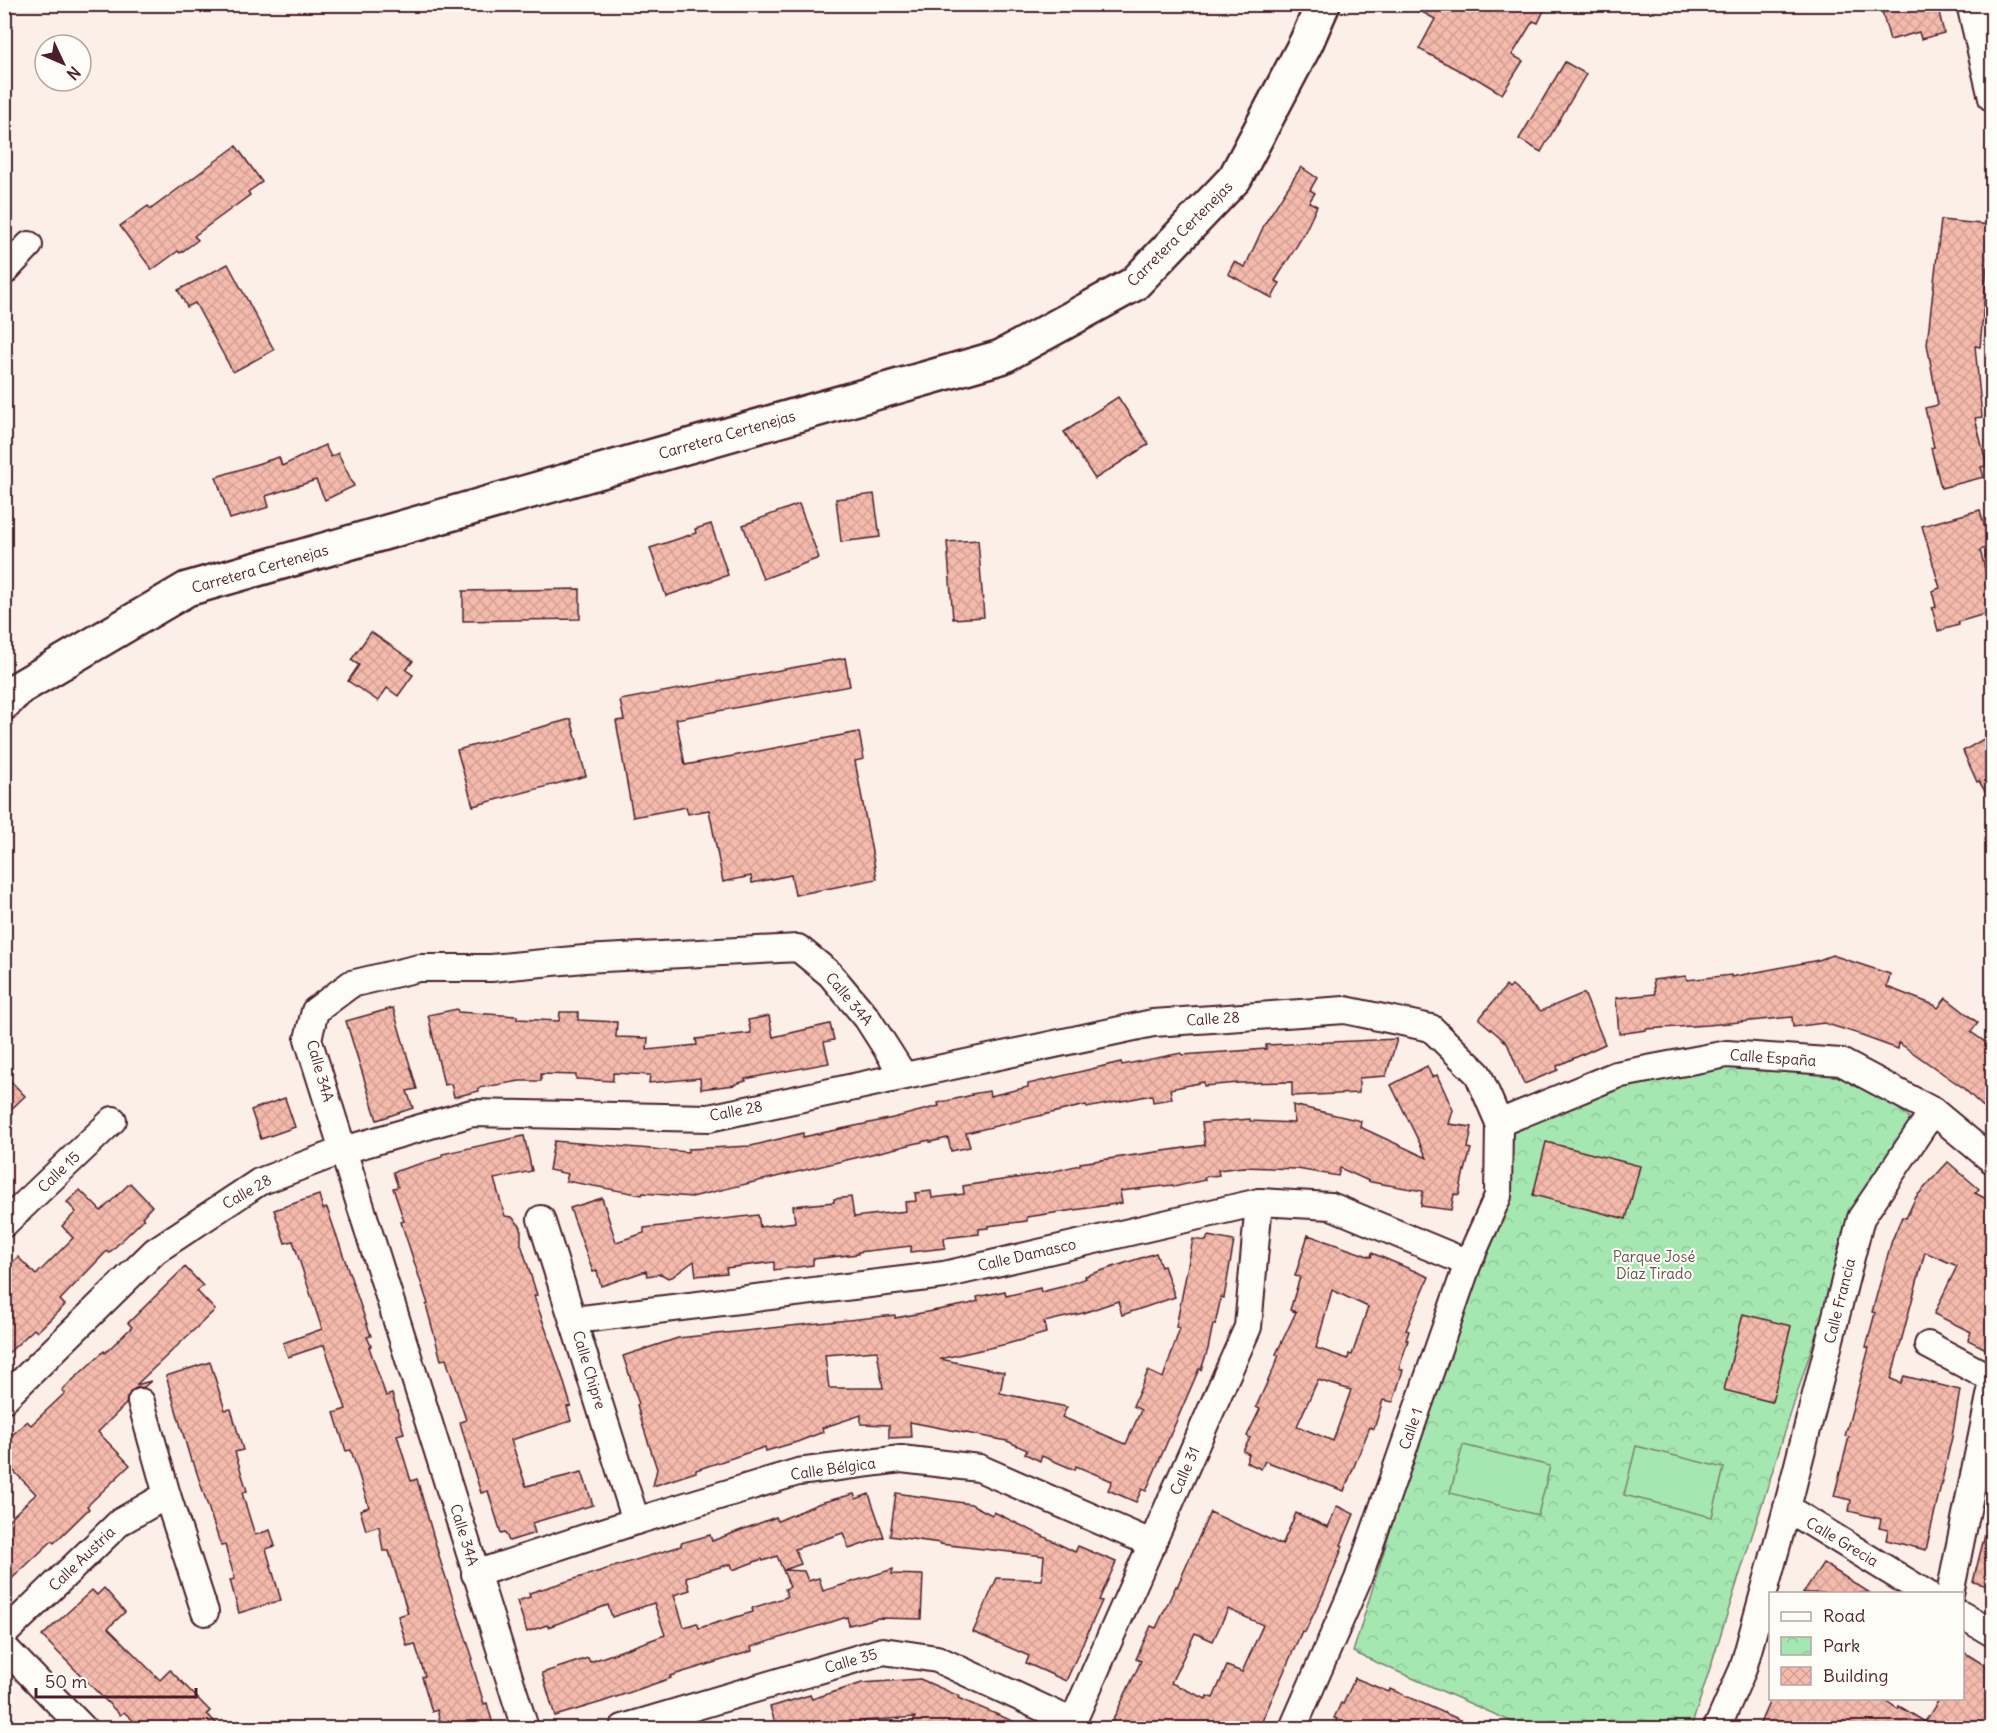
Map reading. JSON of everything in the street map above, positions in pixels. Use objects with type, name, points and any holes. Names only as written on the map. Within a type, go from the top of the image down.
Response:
[{"type":"main road","name":"Carretera Certenejas","points":[[4,703],[19,688],[187,589],[1001,357],[1134,284],[1235,178],[1306,43],[1323,4]]},
{"type":"street","points":[[1970,4],[1992,98]]},
{"type":"street","points":[[4,272],[29,245]]},
{"type":"street","name":"Calle 34A","points":[[525,1728],[308,1039],[315,1011],[351,984],[419,968],[491,968],[595,958],[798,948],[830,974],[867,1018],[904,1076]]},
{"type":"street","name":"Calle 28","points":[[4,1399],[155,1251],[259,1182],[344,1150],[472,1113],[709,1118],[1154,1023],[1345,1010],[1431,1029],[1478,1074],[1499,1123]]},
{"type":"street","name":"Calle España","points":[[1499,1123],[1616,1075],[1726,1054],[1841,1062],[1933,1111],[1992,1160]]},
{"type":"street","name":"Calle Francia","points":[[1717,1728],[1743,1669],[1862,1218],[1933,1111]]},
{"type":"street","name":"Calle 15","points":[[4,1224],[112,1120]]},
{"type":"street","name":"Calle 1","points":[[1293,1728],[1358,1579],[1468,1263],[1498,1196],[1499,1123]]},
{"type":"street","name":"Calle Damasco","points":[[574,1320],[944,1275],[1259,1202],[1331,1206],[1468,1263]]},
{"type":"street","name":"Calle 31","points":[[1072,1725],[1248,1327],[1259,1202]]},
{"type":"street","name":"Calle Chipre","points":[[541,1219],[636,1521]]},
{"type":"street","points":[[1928,1344],[1992,1379]]},
{"type":"street","points":[[1950,1592],[1992,1386]]},
{"type":"street","points":[[141,1402],[167,1495],[205,1612]]},
{"type":"street","name":"Calle Bélgica","points":[[476,1574],[636,1521],[798,1472],[901,1459],[979,1468],[1153,1544]]},
{"type":"street","name":"Calle Austria","points":[[4,1634],[120,1522],[167,1495]]},
{"type":"street","name":"Calle Grecia","points":[[1787,1508],[1925,1592]]},
{"type":"street","points":[[1964,1616],[1992,1633]]},
{"type":"street","points":[[4,1647],[83,1728]]},
{"type":"street","name":"Calle 35","points":[[622,1728],[883,1651],[937,1659],[1072,1725]]},
{"type":"green space","name":"Parque José Díaz Tirado","points":[[1727,1054],[1841,1062],[1911,1119],[1856,1208],[1691,1728],[1526,1728],[1353,1652],[1498,1179],[1499,1123]]},
{"type":"green space","points":[[1463,1445],[1550,1466],[1538,1515],[1450,1493]]},
{"type":"green space","points":[[1636,1446],[1724,1468],[1712,1517],[1624,1495]]},
{"type":"building","points":[[1407,4],[1547,4],[1538,23],[1533,21],[1512,55],[1523,61],[1502,94],[1419,49],[1435,19]]},
{"type":"building","points":[[1880,4],[1937,4],[1944,33],[1921,39],[1919,32],[1890,40]]},
{"type":"building","points":[[1565,62],[1586,74],[1541,152],[1519,139]]},
{"type":"building","points":[[236,146],[262,182],[248,192],[250,195],[194,236],[198,240],[152,270],[120,226],[148,206],[151,209]]},
{"type":"building","points":[[1301,167],[1317,178],[1310,190],[1315,193],[1309,202],[1317,206],[1304,234],[1275,281],[1280,283],[1272,298],[1228,274],[1234,262],[1245,267],[1265,223]]},
{"type":"building","points":[[1941,220],[1991,225],[1992,268],[1987,267],[1980,347],[1975,346],[1982,417],[1975,418],[1987,466],[1981,467],[1984,477],[1941,488],[1931,448],[1934,447],[1925,408],[1938,405],[1927,344]]},
{"type":"building","points":[[228,264],[274,350],[233,372],[195,303],[187,307],[178,290]]},
{"type":"building","points":[[1118,397],[1149,444],[1095,479],[1064,432]]},
{"type":"building","points":[[325,445],[331,457],[338,453],[354,486],[325,500],[316,480],[266,496],[269,507],[230,519],[216,477],[279,457],[282,466]]},
{"type":"building","points":[[874,494],[880,537],[841,542],[836,499]]},
{"type":"building","points":[[799,504],[819,558],[763,579],[743,525]]},
{"type":"building","points":[[1980,510],[1990,547],[1980,550],[1992,595],[1992,612],[1958,622],[1959,625],[1938,631],[1932,608],[1936,607],[1932,591],[1940,588],[1922,526]]},
{"type":"building","points":[[711,524],[728,575],[666,596],[650,548],[696,533],[695,529]]},
{"type":"building","points":[[978,540],[984,617],[953,619],[947,542]]},
{"type":"building","points":[[580,589],[580,619],[463,621],[463,591]]},
{"type":"building","points":[[371,632],[413,661],[406,670],[413,675],[398,696],[387,688],[378,701],[348,681],[359,665],[351,660]]},
{"type":"building","points":[[845,658],[850,686],[676,719],[685,765],[859,732],[864,759],[855,761],[877,879],[795,895],[791,875],[752,883],[751,876],[723,882],[709,810],[688,814],[686,807],[633,817],[616,721],[624,720],[620,700]]},
{"type":"building","points":[[571,719],[586,776],[473,806],[457,750]]},
{"type":"building","points":[[1992,734],[1992,803],[1979,781],[1977,782],[1963,751]]},
{"type":"building","points":[[1832,955],[1890,974],[1887,987],[1938,1008],[1946,998],[1978,1023],[1971,1032],[1992,1047],[1992,1115],[1962,1087],[1899,1043],[1898,1049],[1824,1023],[1793,1027],[1792,1017],[1646,1029],[1619,1034],[1616,998],[1655,994],[1653,980],[1686,976],[1687,980],[1731,975],[1731,977],[1819,960]]},
{"type":"building","points":[[1506,986],[1509,989],[1512,986],[1541,1011],[1584,993],[1605,1044],[1557,1066],[1558,1070],[1524,1084],[1507,1043],[1479,1019]]},
{"type":"building","points":[[393,1008],[417,1089],[407,1091],[413,1108],[377,1120],[346,1021]]},
{"type":"building","points":[[457,1009],[458,1012],[517,1016],[517,1019],[559,1021],[560,1012],[578,1012],[578,1020],[617,1022],[616,1037],[648,1038],[647,1050],[697,1045],[696,1039],[751,1033],[748,1020],[769,1016],[773,1037],[830,1024],[834,1040],[824,1042],[829,1063],[745,1079],[746,1081],[735,1085],[701,1089],[700,1078],[649,1083],[650,1075],[613,1073],[613,1081],[576,1079],[576,1075],[541,1074],[541,1081],[520,1081],[478,1088],[479,1091],[454,1097],[451,1084],[444,1085],[428,1015]]},
{"type":"building","points":[[1397,1039],[1386,1076],[1359,1078],[1359,1093],[1292,1096],[1292,1082],[1204,1086],[1204,1082],[1170,1089],[1172,1099],[1153,1102],[1152,1095],[1087,1108],[1086,1105],[966,1133],[970,1147],[951,1151],[948,1138],[930,1142],[930,1140],[692,1197],[643,1193],[642,1195],[566,1181],[568,1174],[549,1170],[554,1141],[688,1152],[688,1149],[751,1146],[803,1133],[803,1137],[893,1118],[939,1106],[938,1103],[971,1094],[989,1091],[990,1096],[1028,1087],[1028,1084],[1121,1062],[1122,1065],[1181,1053],[1182,1055],[1266,1049],[1266,1045]]},
{"type":"building","points":[[1427,1066],[1432,1077],[1437,1075],[1453,1110],[1449,1124],[1472,1127],[1468,1148],[1471,1149],[1459,1195],[1454,1194],[1451,1210],[1421,1206],[1423,1191],[1371,1182],[1340,1168],[1338,1176],[1297,1169],[1243,1167],[1218,1170],[1219,1175],[1204,1177],[1205,1180],[1174,1187],[1173,1185],[1120,1191],[1122,1203],[1027,1217],[1027,1221],[988,1226],[988,1228],[979,1229],[979,1234],[944,1238],[945,1248],[911,1252],[911,1246],[813,1259],[813,1265],[774,1270],[774,1262],[726,1268],[727,1273],[696,1276],[694,1261],[672,1277],[668,1278],[661,1274],[647,1276],[646,1271],[601,1286],[597,1271],[593,1272],[570,1208],[602,1198],[616,1242],[644,1233],[644,1228],[758,1215],[760,1227],[795,1222],[793,1206],[834,1202],[834,1199],[851,1197],[854,1217],[906,1211],[905,1202],[916,1201],[915,1193],[931,1191],[932,1198],[964,1194],[963,1186],[1042,1174],[1080,1165],[1080,1163],[1205,1145],[1202,1123],[1250,1119],[1250,1121],[1294,1123],[1293,1105],[1361,1121],[1360,1127],[1427,1158],[1391,1085]]},
{"type":"building","points":[[4,1074],[25,1096],[4,1116]]},
{"type":"building","points":[[285,1098],[295,1127],[261,1139],[251,1110]]},
{"type":"building","points":[[524,1136],[532,1171],[494,1179],[505,1216],[512,1217],[521,1227],[521,1244],[537,1295],[534,1296],[571,1406],[567,1407],[571,1421],[511,1440],[526,1486],[582,1472],[593,1505],[532,1523],[535,1533],[509,1541],[505,1532],[501,1533],[488,1491],[481,1493],[460,1422],[466,1420],[446,1359],[441,1360],[426,1305],[428,1304],[401,1222],[404,1221],[393,1188],[398,1187],[393,1172],[442,1157],[442,1154]]},
{"type":"building","points":[[1546,1142],[1640,1166],[1626,1219],[1533,1195]]},
{"type":"building","points":[[1948,1162],[1979,1189],[1975,1193],[1992,1202],[1992,1352],[1968,1340],[1971,1332],[1934,1314],[1957,1266],[1925,1252],[1891,1379],[1901,1383],[1904,1376],[1960,1390],[1952,1437],[1926,1550],[1886,1540],[1888,1530],[1879,1528],[1881,1519],[1849,1511],[1851,1500],[1834,1496],[1849,1437],[1845,1436],[1869,1348],[1866,1347],[1875,1313],[1872,1312],[1892,1240],[1902,1217],[1906,1218],[1916,1197]]},
{"type":"building","points":[[130,1183],[152,1206],[142,1217],[144,1219],[109,1253],[107,1251],[60,1300],[65,1305],[37,1332],[34,1329],[4,1357],[4,1270],[18,1257],[36,1275],[73,1238],[62,1226],[76,1212],[67,1202],[80,1190],[101,1211]]},
{"type":"building","points":[[319,1195],[323,1209],[327,1208],[371,1336],[367,1337],[371,1346],[369,1347],[386,1396],[392,1394],[404,1433],[397,1435],[411,1481],[417,1479],[441,1563],[473,1659],[471,1660],[484,1704],[487,1703],[494,1728],[442,1728],[437,1710],[432,1712],[422,1677],[425,1676],[415,1644],[407,1646],[398,1616],[408,1613],[389,1551],[383,1551],[379,1526],[366,1530],[360,1510],[369,1507],[351,1450],[346,1451],[334,1413],[346,1409],[324,1345],[288,1357],[283,1343],[322,1329],[293,1241],[285,1243],[274,1210]]},
{"type":"building","points":[[1308,1235],[1371,1257],[1372,1253],[1429,1277],[1406,1330],[1409,1331],[1406,1340],[1408,1340],[1399,1369],[1403,1370],[1393,1402],[1383,1400],[1374,1429],[1370,1427],[1344,1491],[1265,1461],[1261,1469],[1246,1462],[1249,1454],[1243,1451],[1250,1438],[1247,1436],[1260,1409],[1256,1407],[1279,1355],[1276,1354],[1296,1312],[1290,1310],[1300,1277],[1295,1276]],"holes":[[[1332,1290],[1368,1307],[1352,1355],[1349,1354],[1348,1359],[1316,1348]],[[1318,1380],[1351,1390],[1333,1441],[1297,1426]]]},
{"type":"building","points":[[1208,1236],[1234,1241],[1224,1298],[1221,1297],[1201,1370],[1199,1369],[1146,1491],[1142,1489],[1136,1502],[1108,1490],[1112,1481],[1076,1466],[1075,1470],[1042,1456],[1040,1461],[1025,1454],[1027,1450],[1007,1441],[910,1422],[911,1437],[889,1438],[889,1425],[861,1424],[861,1415],[822,1428],[823,1432],[797,1442],[766,1451],[765,1447],[653,1486],[657,1469],[623,1356],[678,1338],[895,1315],[895,1318],[969,1304],[978,1301],[977,1297],[1005,1291],[1006,1296],[1040,1288],[1041,1292],[1065,1286],[1086,1278],[1085,1276],[1156,1253],[1161,1267],[1164,1266],[1175,1297],[1122,1315],[1118,1301],[1083,1313],[1044,1322],[1046,1333],[940,1359],[1004,1372],[1000,1393],[1067,1407],[1062,1417],[1126,1444],[1141,1410],[1133,1406],[1148,1371],[1163,1378],[1180,1328],[1176,1327],[1193,1239],[1206,1241]],"holes":[[[877,1351],[883,1388],[829,1388],[825,1355]]]},
{"type":"building","points":[[185,1267],[203,1286],[197,1291],[215,1310],[136,1385],[151,1381],[144,1387],[131,1391],[126,1404],[98,1432],[130,1465],[87,1506],[89,1509],[54,1543],[52,1541],[4,1586],[4,1524],[36,1494],[4,1461],[4,1443],[27,1421],[31,1425],[65,1393],[62,1390],[132,1327],[128,1323]]},
{"type":"building","points":[[1743,1314],[1791,1326],[1772,1402],[1724,1390]]},
{"type":"building","points":[[210,1362],[225,1410],[231,1409],[243,1450],[235,1452],[247,1491],[242,1493],[255,1535],[270,1530],[275,1546],[266,1549],[281,1600],[239,1613],[230,1580],[235,1579],[225,1545],[221,1546],[193,1461],[191,1461],[166,1376]]},
{"type":"building","points":[[896,1493],[971,1504],[992,1515],[994,1512],[1075,1552],[1078,1546],[1116,1562],[1099,1600],[1102,1601],[1066,1681],[1026,1663],[1029,1656],[973,1632],[997,1578],[1042,1580],[1044,1556],[890,1536]]},
{"type":"building","points":[[854,1494],[856,1499],[869,1494],[884,1537],[849,1549],[843,1533],[795,1549],[801,1564],[784,1570],[804,1571],[808,1581],[819,1578],[823,1591],[893,1569],[892,1574],[923,1575],[921,1619],[878,1618],[849,1625],[847,1617],[751,1647],[752,1651],[670,1676],[671,1678],[555,1716],[542,1673],[588,1658],[590,1662],[665,1635],[654,1603],[612,1617],[608,1605],[548,1627],[547,1625],[527,1632],[517,1601],[530,1597],[529,1593],[681,1546],[681,1543],[710,1535],[712,1541],[776,1517],[778,1521],[820,1503]],"holes":[[[777,1556],[790,1587],[785,1589],[787,1597],[752,1608],[753,1612],[699,1628],[697,1623],[684,1627],[674,1595],[690,1590],[686,1577],[731,1564],[733,1570]]]},
{"type":"building","points":[[1337,1506],[1354,1514],[1326,1588],[1305,1632],[1302,1631],[1259,1728],[1109,1728],[1141,1661],[1136,1659],[1151,1626],[1156,1628],[1210,1512],[1282,1545],[1296,1513],[1328,1527]],"holes":[[[1228,1609],[1263,1625],[1242,1672],[1227,1666],[1213,1698],[1207,1696],[1206,1699],[1171,1683],[1195,1633],[1213,1641]]]},
{"type":"building","points":[[1986,1530],[1992,1530],[1992,1587],[1973,1582]]},
{"type":"building","points":[[1823,1563],[1868,1592],[1804,1592]]},
{"type":"building","points":[[104,1588],[125,1612],[108,1628],[160,1680],[170,1670],[210,1711],[207,1714],[221,1728],[141,1728],[124,1712],[120,1715],[42,1636],[92,1590],[97,1595]]},
{"type":"building","points":[[1964,1652],[1992,1670],[1992,1728],[1758,1728],[1770,1700],[1885,1700],[1925,1722],[1939,1700],[1964,1700]]},
{"type":"building","points":[[1355,1678],[1389,1692],[1390,1689],[1479,1728],[1368,1728],[1353,1722],[1349,1728],[1333,1728],[1337,1719],[1334,1718]]},
{"type":"building","points":[[920,1679],[1029,1728],[910,1728],[915,1717],[863,1721],[866,1728],[777,1728],[770,1707],[810,1695],[812,1699],[862,1683]]}]
